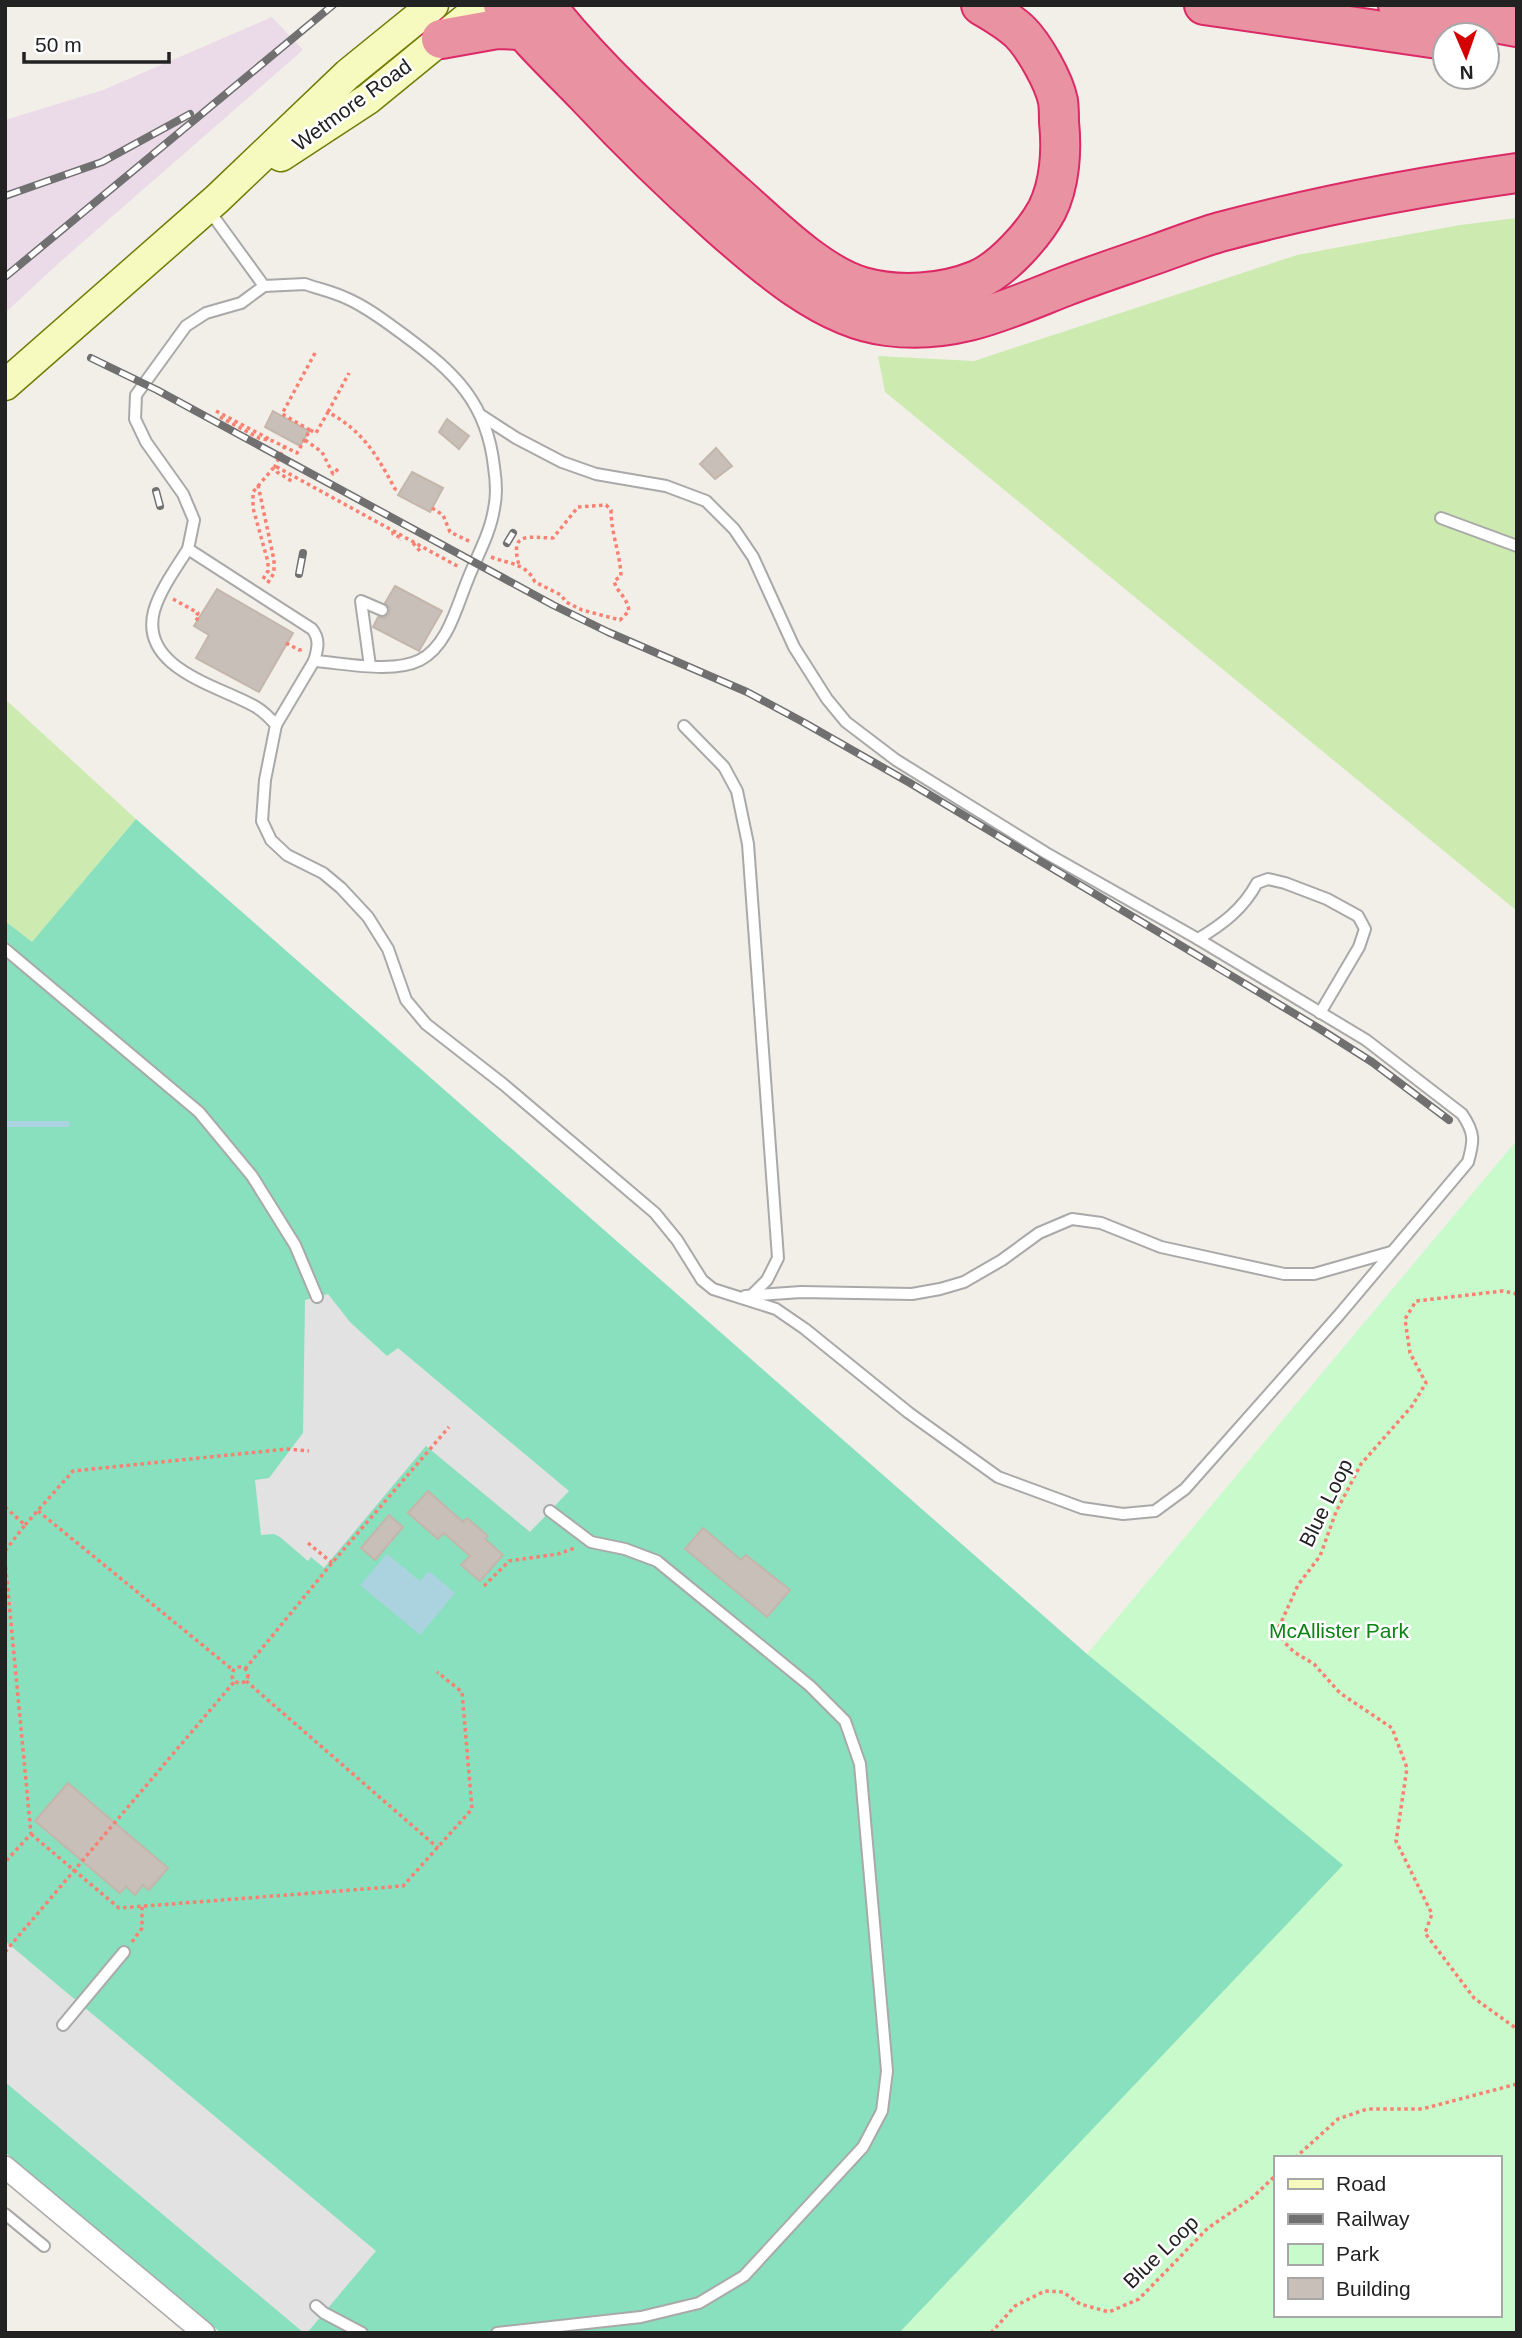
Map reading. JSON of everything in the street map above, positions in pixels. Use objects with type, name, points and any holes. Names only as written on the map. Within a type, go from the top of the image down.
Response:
[{"type":"highway","points":[[437,22],[492,30],[524,14],[570,23],[633,103],[777,231],[840,279],[894,293],[952,288],[979,279],[1008,258],[1030,237],[1048,208],[1058,174],[1061,137],[1058,100],[1050,79],[1021,33],[1005,19],[981,5]]},
{"type":"highway","points":[[1204,5],[1431,38]]},
{"type":"highway","points":[[1398,5],[1517,27]]},
{"type":"highway","points":[[524,14],[643,156],[752,254],[793,285],[829,307],[884,326],[929,329],[980,320],[1217,233],[1376,196],[1517,173]]},
{"type":"main road","name":"Wetmore Road","points":[[5,385],[211,203],[368,99],[437,22],[483,5]]},
{"type":"street","points":[[5,2167],[204,2333]]},
{"type":"lane","points":[[211,203],[264,286]]},
{"type":"lane","points":[[276,725],[257,708],[179,669],[162,654],[155,639],[154,612],[188,549],[194,520],[183,494],[146,442],[135,419],[136,395],[186,326],[206,313],[242,303],[264,286],[305,284],[346,298],[383,320],[438,361],[462,385],[482,416],[491,442],[495,507],[488,535],[436,647],[421,660],[403,665],[369,666],[314,660]]},
{"type":"lane","points":[[188,549],[312,629],[316,635],[318,644],[314,660],[276,725],[262,806],[262,821],[271,840],[287,855],[323,873],[368,917],[388,949],[407,1000],[426,1024],[503,1084],[655,1213],[677,1240],[702,1280],[713,1289],[776,1309],[806,1329],[909,1413],[998,1477],[1082,1508],[1123,1514],[1155,1511],[1185,1489],[1468,1162],[1474,1143],[1470,1126],[1462,1114],[1366,1040],[1198,939],[1046,853],[896,760],[846,722],[827,699],[794,647],[753,557],[734,529],[706,501],[667,486],[596,474],[562,462],[516,438],[482,416]]},
{"type":"lane","points":[[1441,518],[1517,547]]},
{"type":"lane","points":[[369,666],[360,601],[382,610]]},
{"type":"lane","points":[[429,635],[440,641]]},
{"type":"lane","points":[[684,726],[724,767],[737,791],[747,844],[778,1258],[767,1280],[751,1296]]},
{"type":"lane","points":[[1198,939],[1231,919],[1250,897],[1257,883],[1268,879],[1327,899],[1358,916],[1365,929],[1359,947],[1320,1013]]},
{"type":"lane","points":[[5,949],[199,1112],[252,1176],[295,1245],[317,1297]]},
{"type":"lane","points":[[739,1297],[800,1292],[912,1294],[940,1289],[964,1282],[1002,1260],[1039,1233],[1072,1219],[1101,1223],[1161,1247],[1284,1274],[1314,1274],[1393,1251]]},
{"type":"lane","points":[[497,2333],[641,2317],[699,2303],[744,2276],[863,2147],[882,2111],[887,2071],[860,1764],[845,1721],[810,1686],[657,1561],[625,1549],[591,1542],[550,1511]]},
{"type":"lane","points":[[63,2025],[124,1952]]},
{"type":"lane","points":[[5,2214],[44,2246]]},
{"type":"lane","points":[[316,2306],[362,2333]]},
{"type":"path","points":[[315,354],[282,414],[310,430],[316,433],[349,373]]},
{"type":"path","points":[[216,411],[297,453],[310,430]]},
{"type":"path","points":[[328,412],[360,433],[395,489],[400,491]]},
{"type":"path","points":[[220,417],[259,438],[273,441]]},
{"type":"path","points":[[305,440],[322,452],[333,474],[338,469]]},
{"type":"path","points":[[314,445],[318,440]]},
{"type":"path","points":[[260,583],[268,571],[268,562],[253,508],[254,491],[275,466],[285,446]]},
{"type":"path","points":[[328,465],[334,461]]},
{"type":"path","points":[[275,466],[277,472],[293,482]]},
{"type":"path","points":[[275,466],[470,573]]},
{"type":"path","points":[[258,485],[274,560],[274,573],[266,586]]},
{"type":"path","points":[[247,492],[254,491]]},
{"type":"path","points":[[432,508],[443,515],[450,532],[505,562],[519,565],[531,572],[535,582],[561,595],[566,602],[582,610],[620,620],[629,611],[624,594],[615,586],[614,581],[621,576],[620,562],[611,527],[611,510],[606,505],[578,508],[553,538],[532,535],[522,538],[516,545],[519,565]]},
{"type":"path","points":[[393,531],[401,540]]},
{"type":"path","points":[[413,541],[420,551]]},
{"type":"path","points":[[162,593],[198,613],[195,618],[199,620]]},
{"type":"path","name":"Blue Loop","points":[[1517,1294],[1503,1291],[1416,1301],[1405,1319],[1410,1353],[1426,1382],[1412,1405],[1361,1464],[1336,1512],[1320,1556],[1298,1586],[1279,1627],[1284,1642],[1294,1652],[1314,1664],[1340,1693],[1392,1728],[1407,1768],[1396,1841],[1432,1914],[1425,1933],[1474,1998],[1517,2029]]},
{"type":"path","points":[[245,1669],[449,1427]]},
{"type":"path","points":[[5,1551],[73,1471],[287,1449],[309,1451]]},
{"type":"path","points":[[5,1507],[25,1525]]},
{"type":"path","points":[[38,1511],[233,1670]]},
{"type":"path","points":[[484,1586],[509,1561],[558,1554],[591,1542]]},
{"type":"path","points":[[308,1543],[332,1563]]},
{"type":"path","points":[[5,1560],[31,1834],[119,1908],[403,1886],[472,1809],[462,1692],[437,1672]]},
{"type":"path","points":[[240,1667],[245,1669],[248,1676],[246,1681],[239,1684],[234,1682],[231,1675],[233,1670],[240,1667]]},
{"type":"path","points":[[246,1681],[438,1848]]},
{"type":"path","points":[[5,1952],[234,1682]]},
{"type":"path","points":[[5,1862],[31,1834]]},
{"type":"path","points":[[124,1952],[142,1928],[142,1906]]},
{"type":"path","points":[[1297,2156],[1338,2119],[1367,2109],[1422,2109],[1517,2084]]},
{"type":"path","name":"Blue Loop","points":[[991,2333],[1015,2306],[1045,2291],[1063,2292],[1080,2304],[1109,2312],[1139,2300],[1208,2228],[1252,2198],[1274,2177]]},
{"type":"shaded area","points":[[272,17],[303,50],[5,313],[5,120],[103,90]]},
{"type":"shaded area","points":[[328,1294],[350,1322],[387,1356],[398,1348],[569,1491],[530,1532],[426,1446],[324,1568],[311,1557],[308,1561],[280,1537],[274,1534],[261,1535],[255,1480],[269,1478],[303,1433],[305,1300]]},
{"type":"shaded area","points":[[5,1941],[376,2251],[307,2333],[5,2082]]},
{"type":"green space","points":[[1517,218],[1517,911],[885,392],[878,356],[974,361],[1297,255],[1460,225]]},
{"type":"green space","points":[[5,699],[136,819],[32,943],[5,921]]},
{"type":"green space","points":[[136,819],[1087,1654],[1343,1865],[899,2333],[221,2333],[5,2152],[5,921],[32,942]]},
{"type":"green space","name":"McAllister Park","points":[[1517,1140],[1517,2333],[899,2333],[1342,1865],[1087,1654]]},
{"type":"water","points":[[387,1554],[420,1581],[429,1571],[455,1593],[420,1635],[360,1585]]},
{"type":"building","points":[[273,411],[309,431],[300,446],[265,427]]},
{"type":"building","points":[[447,419],[469,436],[459,449],[439,432]]},
{"type":"building","points":[[716,448],[732,466],[715,479],[700,464]]},
{"type":"building","points":[[412,472],[443,488],[430,512],[398,495]]},
{"type":"building","points":[[395,586],[442,611],[419,651],[373,627],[378,617],[384,618],[389,614],[390,608],[385,603]]},
{"type":"building","points":[[217,589],[293,633],[259,692],[196,658],[209,635],[194,626]]},
{"type":"building","points":[[428,1491],[463,1522],[467,1518],[488,1536],[485,1539],[503,1555],[480,1581],[461,1565],[470,1556],[444,1533],[438,1539],[408,1513]]},
{"type":"building","points":[[389,1515],[403,1527],[375,1560],[361,1548]]},
{"type":"building","points":[[703,1528],[741,1560],[746,1555],[790,1590],[767,1617],[685,1549]]},
{"type":"building","points":[[68,1783],[168,1868],[149,1890],[143,1885],[135,1895],[126,1886],[120,1893],[35,1821]]},
{"type":"waterway","points":[[5,1124],[67,1124]]},
{"type":"railway","points":[[5,277],[333,5]]},
{"type":"railway","points":[[5,196],[102,162],[190,114]]},
{"type":"railway","points":[[91,358],[157,390],[553,605],[608,632],[747,692],[803,722],[910,783],[1320,1029],[1372,1062],[1449,1120]]},
{"type":"railway","points":[[156,491],[160,506]]},
{"type":"railway","points":[[507,543],[513,533]]},
{"type":"railway","points":[[299,574],[303,553]]}]
